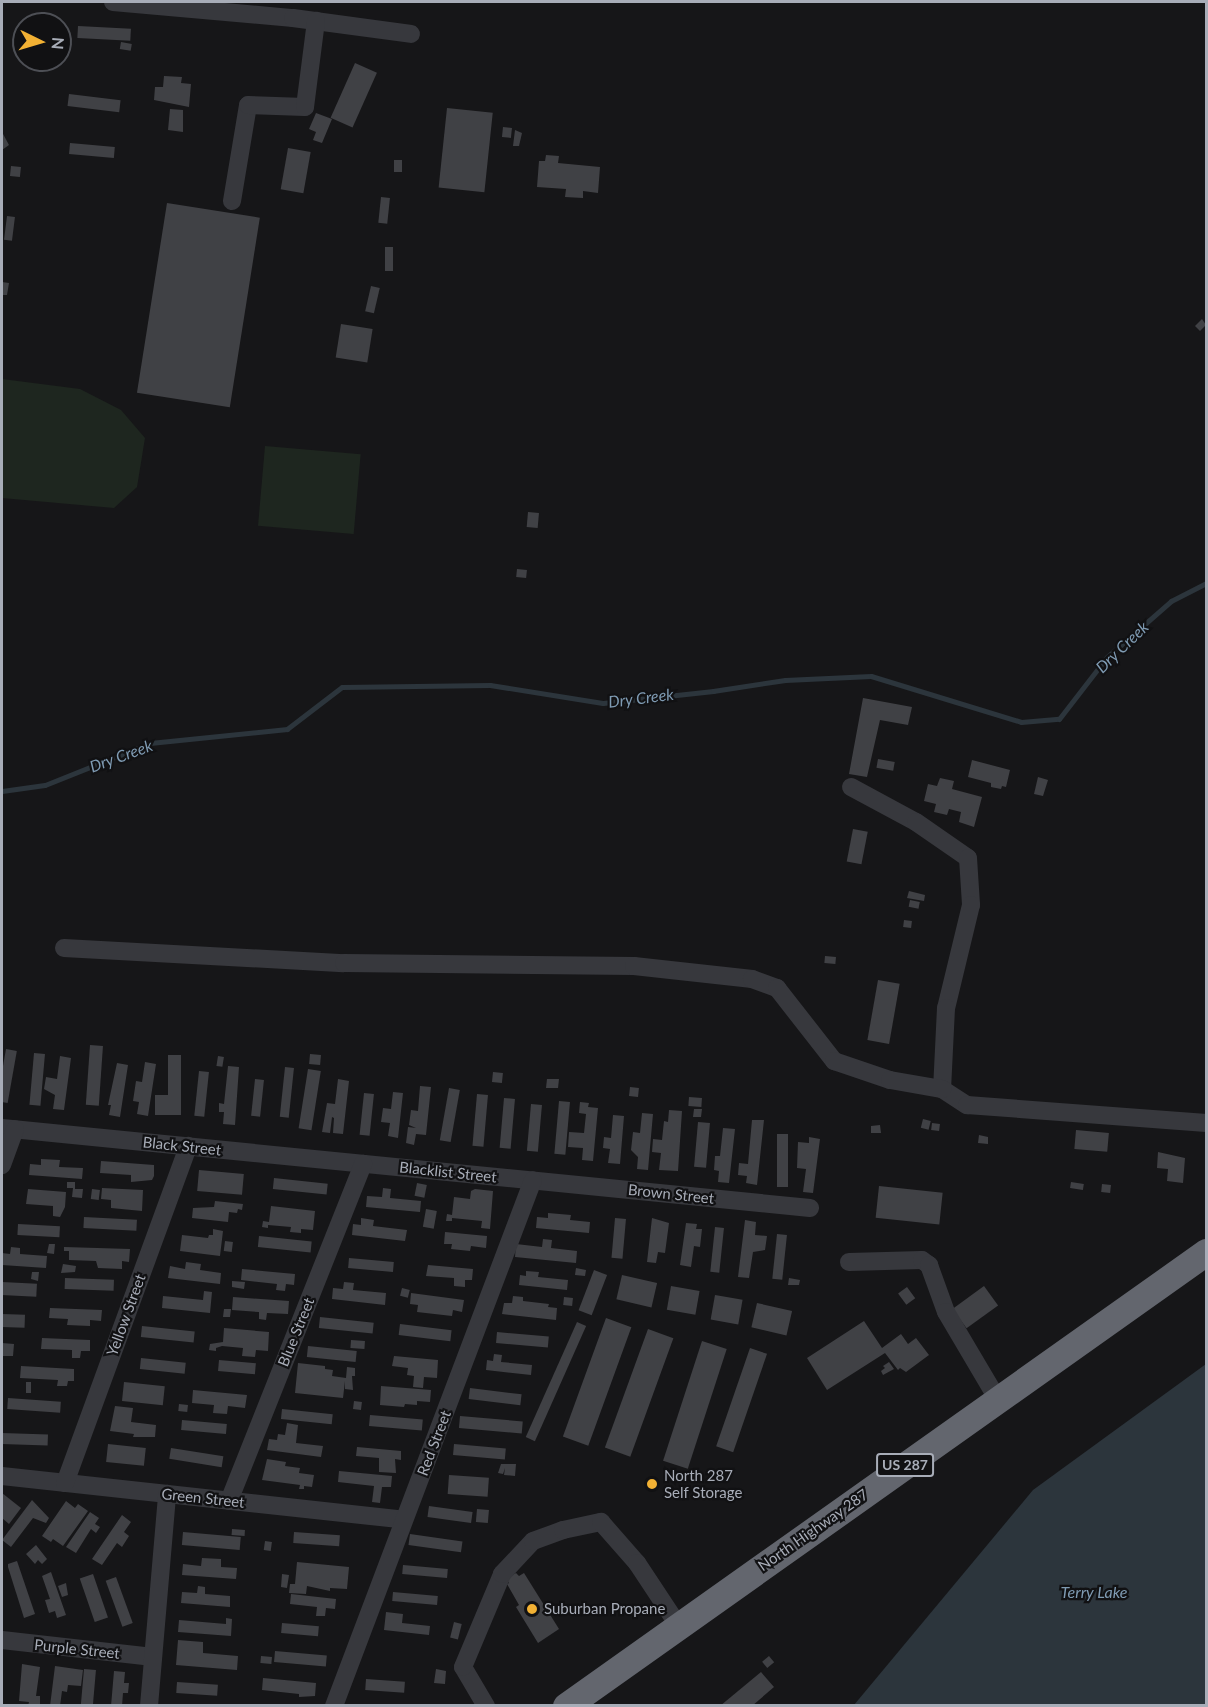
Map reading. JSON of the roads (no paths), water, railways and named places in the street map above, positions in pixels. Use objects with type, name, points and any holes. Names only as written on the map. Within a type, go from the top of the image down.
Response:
[{"type":"highway","name":"North Highway 287","points":[[566,1706],[1206,1252]]},
{"type":"street","points":[[113,2],[316,21],[411,34]]},
{"type":"street","points":[[232,201],[248,105],[305,107],[316,21]]},
{"type":"street","points":[[851,787],[916,822],[968,858],[971,905],[946,1008],[942,1089]]},
{"type":"street","points":[[64,948],[344,963],[634,966],[752,979],[777,988],[834,1061],[890,1080],[942,1089],[967,1105],[1206,1123]]},
{"type":"street","points":[[2,1165],[8,1129]]},
{"type":"street","name":"Black Street","points":[[8,1129],[363,1164]]},
{"type":"street","name":"Yellow Street","points":[[64,1483],[188,1146]]},
{"type":"street","name":"Blacklist Street","points":[[363,1164],[533,1180]]},
{"type":"street","name":"Blue Street","points":[[229,1501],[363,1164]]},
{"type":"street","name":"Brown Street","points":[[533,1180],[810,1208]]},
{"type":"street","name":"Red Street","points":[[334,1706],[533,1180]]},
{"type":"street","points":[[849,1262],[922,1260],[929,1265],[946,1312],[998,1400]]},
{"type":"street","name":"Green Street","points":[[2,1476],[404,1520]]},
{"type":"street","points":[[149,1706],[167,1494]]},
{"type":"street","points":[[486,1706],[463,1667],[501,1574],[533,1541],[563,1530],[601,1522],[637,1563],[678,1625]]},
{"type":"street","name":"Purple Street","points":[[2,1640],[153,1657]]},
{"type":"water","name":"Terry Lake","points":[[1206,1364],[1206,1705],[854,1705],[1033,1490]]},
{"type":"waterway","name":"Dry Creek","points":[[2,791],[45,785],[150,743],[287,729],[342,687],[490,685],[603,703],[713,691],[785,680],[871,676],[1021,722],[1059,719],[1107,657],[1171,601],[1206,583]]},
{"type":"place","name":"North 287 Self Storage","points":[[652,1484]]},
{"type":"place","name":"Suburban Propane","points":[[532,1609]]}]
